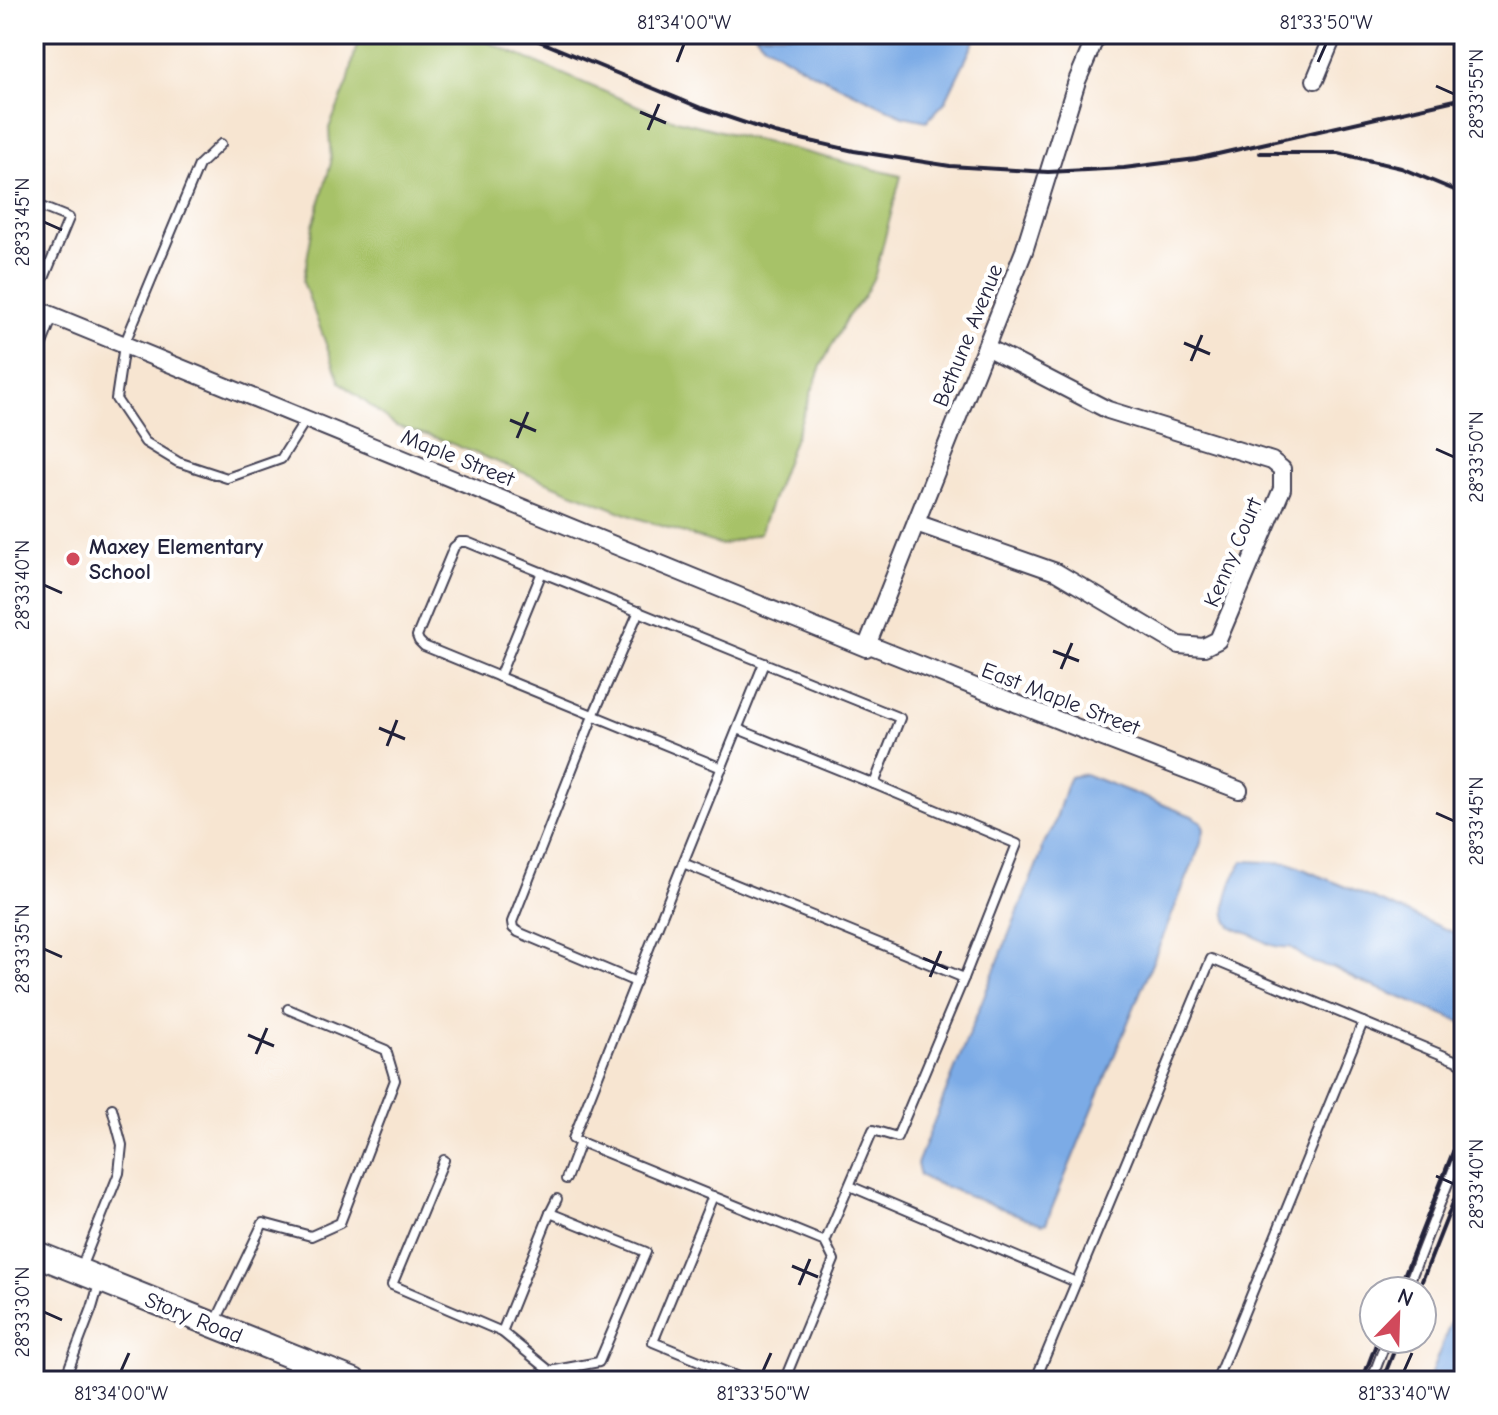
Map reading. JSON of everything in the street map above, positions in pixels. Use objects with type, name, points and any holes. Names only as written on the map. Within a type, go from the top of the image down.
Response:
[{"type":"street","name":"Bethune Avenue","points":[[866,646],[1024,251],[1077,81],[1097,34]]},
{"type":"street","points":[[1315,80],[1334,34]]},
{"type":"street","name":"Maple Street","points":[[34,308],[866,646]]},
{"type":"street","name":"Kenny Court","points":[[916,523],[1056,572],[1179,645],[1204,647],[1218,640],[1282,489],[1282,469],[1272,461],[1108,410],[986,347]]},
{"type":"street","name":"East Maple Street","points":[[866,646],[1239,790]]},
{"type":"street","name":"Story Road","points":[[34,1253],[354,1381]]},
{"type":"lane","points":[[221,144],[199,165],[124,345],[116,399],[145,442],[178,462],[227,478],[281,459],[307,418]]},
{"type":"lane","points":[[34,204],[69,218],[45,276],[34,294]]},
{"type":"lane","points":[[34,364],[53,316]]},
{"type":"lane","points":[[722,768],[424,646],[417,636],[454,547],[460,542],[467,542],[900,718],[874,784]]},
{"type":"lane","points":[[499,677],[542,572]]},
{"type":"lane","points":[[636,982],[518,932],[512,922],[593,716],[639,611]]},
{"type":"lane","points":[[764,663],[573,1139],[825,1242],[834,1260],[784,1381]]},
{"type":"lane","points":[[738,729],[1017,844],[897,1137],[873,1130],[825,1242]]},
{"type":"lane","points":[[683,863],[964,978]]},
{"type":"lane","points":[[1035,1381],[1211,959],[1464,1064]]},
{"type":"lane","points":[[214,1325],[263,1223],[311,1236],[340,1223],[395,1080],[386,1050],[288,1009]]},
{"type":"lane","points":[[1216,1381],[1363,1022]]},
{"type":"lane","points":[[64,1381],[92,1308],[90,1275],[119,1173],[122,1145],[112,1108]]},
{"type":"lane","points":[[566,1179],[580,1142]]},
{"type":"lane","points":[[1412,1275],[1464,1142]]},
{"type":"lane","points":[[444,1160],[392,1285],[502,1332],[550,1371],[599,1362],[646,1252],[550,1213]]},
{"type":"lane","points":[[850,1186],[1076,1282]]},
{"type":"lane","points":[[713,1196],[653,1342],[748,1381]]},
{"type":"lane","points":[[502,1332],[557,1199]]},
{"type":"lane","points":[[1371,1381],[1381,1355]]},
{"type":"lane","points":[[546,1381],[550,1371]]},
{"type":"green space","points":[[359,34],[469,34],[664,117],[901,176],[875,275],[821,366],[760,533],[721,545],[634,517],[440,439],[396,426],[340,382],[303,282],[313,226],[331,163],[329,128],[348,83]]},
{"type":"water","points":[[755,34],[978,34],[945,102],[927,121],[903,116],[813,73],[765,45]]},
{"type":"water","points":[[1085,774],[1192,816],[1202,822],[1204,830],[1046,1223],[1042,1224],[928,1180],[920,1175],[917,1164],[1042,846],[1053,828],[1067,783],[1070,777]]},
{"type":"water","points":[[1243,861],[1289,863],[1464,937],[1464,1023],[1334,968],[1311,962],[1290,947],[1271,945],[1231,926],[1227,920],[1226,903]]},
{"type":"water","points":[[1464,1288],[1464,1381],[1428,1381]]},
{"type":"railway","points":[[522,34],[701,108],[775,133],[854,151],[950,166],[1048,172],[1124,168],[1196,159],[1464,98]]},
{"type":"railway","points":[[1260,153],[1338,153],[1401,168],[1464,194]]},
{"type":"railway","points":[[1404,1275],[1464,1124]]},
{"type":"railway","points":[[1424,1275],[1464,1175]]},
{"type":"railway","points":[[1362,1381],[1372,1355]]},
{"type":"railway","points":[[1382,1381],[1393,1355]]},
{"type":"place","name":"Maxey Elementary School","points":[[73,559]]}]
